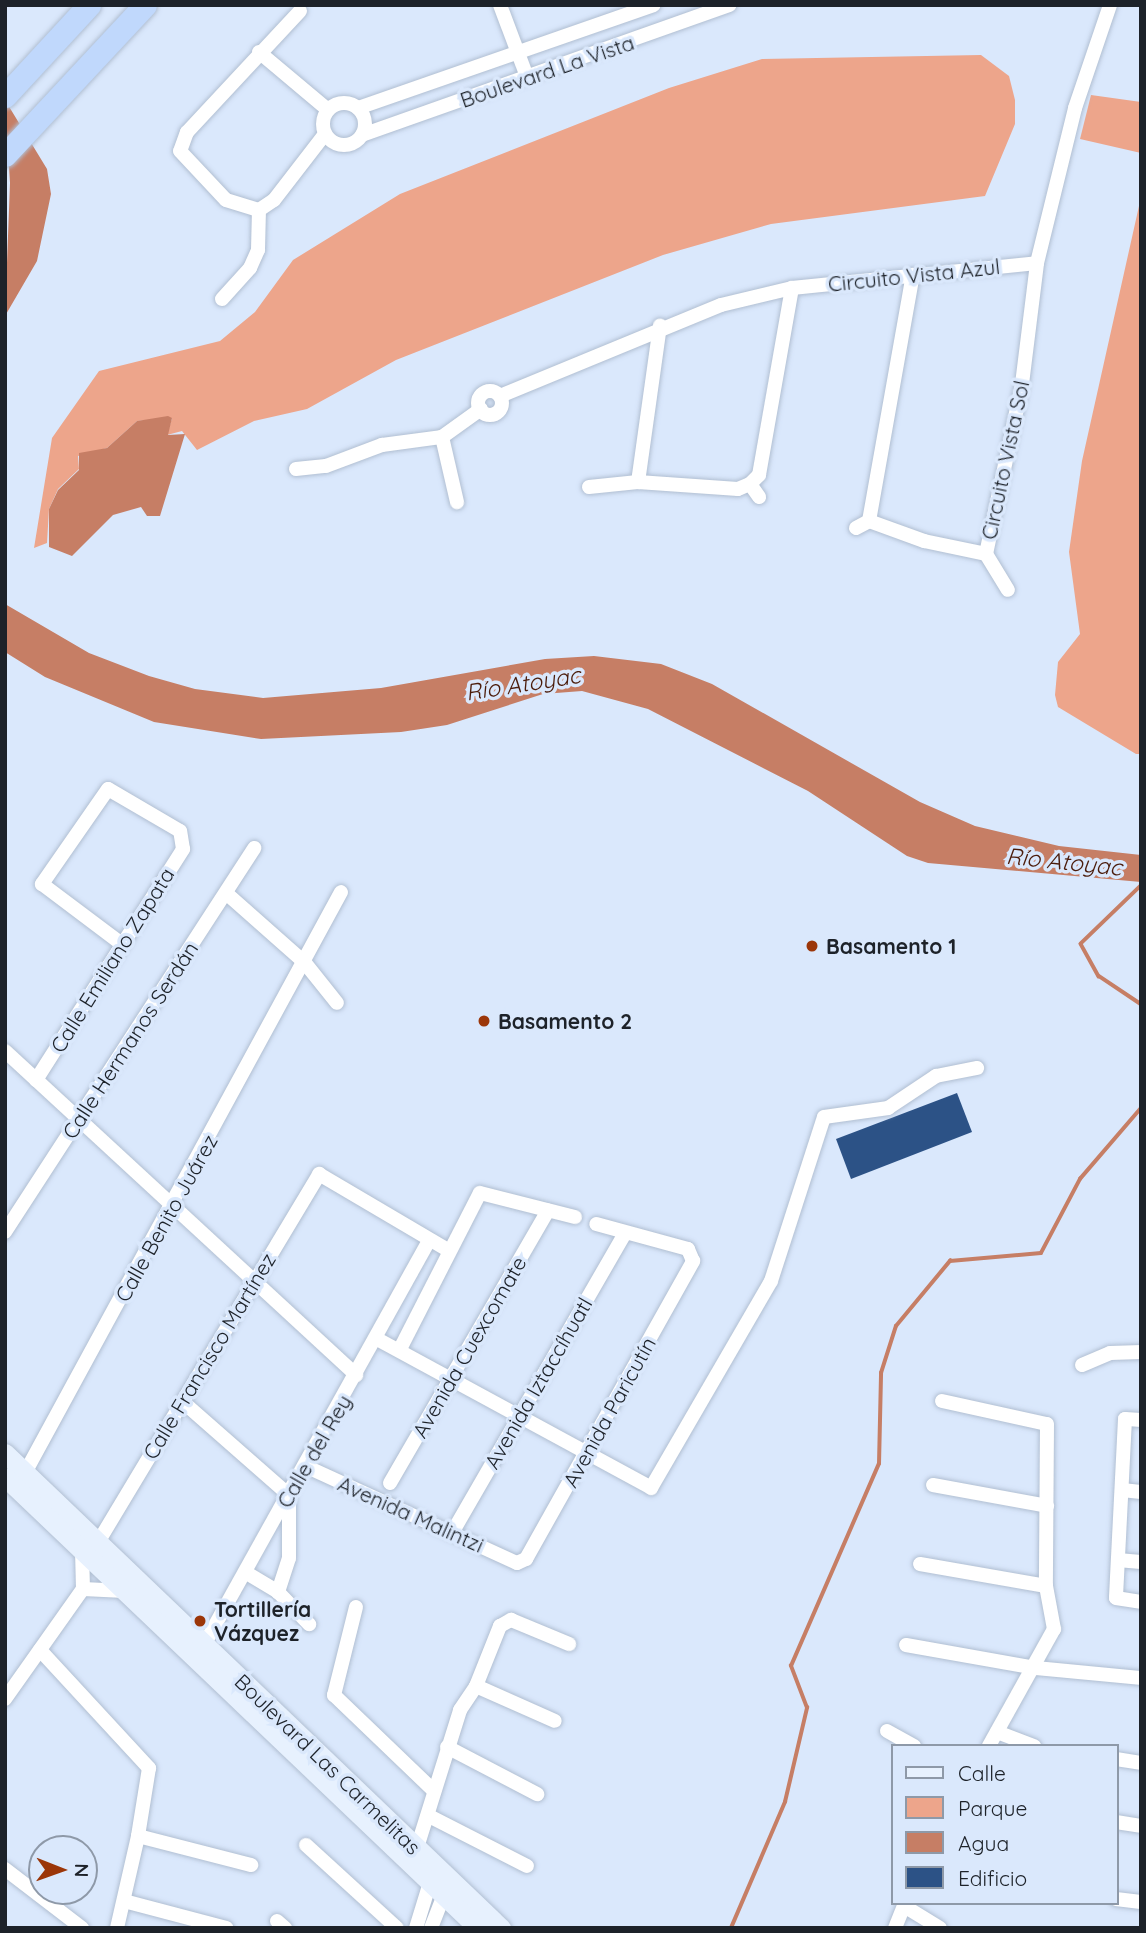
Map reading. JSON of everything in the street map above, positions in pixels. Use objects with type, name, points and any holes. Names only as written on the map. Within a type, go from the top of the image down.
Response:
[{"type":"highway","points":[[10,91],[89,5]]},
{"type":"highway","points":[[5,155],[145,5]]},
{"type":"main road","name":"Boulevard Las Carmelitas","points":[[5,1453],[100,1539],[200,1651],[413,1857],[440,1882],[501,1928]]},
{"type":"main road","name":"Boulevard Las Carmelitas","points":[[5,1477],[125,1591],[200,1651]]},
{"type":"main road","name":"Boulevard Las Carmelitas","points":[[440,1882],[478,1928]]},
{"type":"street","points":[[500,5],[516,55],[527,78]]},
{"type":"street","name":"Boulevard La Vista","points":[[358,108],[654,5]]},
{"type":"street","name":"Circuito Vista Sol","points":[[913,275],[863,525],[986,554],[1022,384],[1037,263],[1075,108],[1110,5]]},
{"type":"street","name":"Boulevard La Vista","points":[[362,135],[722,6]]},
{"type":"street","points":[[300,11],[187,132],[180,151],[226,201],[259,210],[274,200],[325,134],[328,110]]},
{"type":"street","points":[[259,52],[328,110]]},
{"type":"street","points":[[325,134],[348,145],[362,135],[364,118],[358,108],[346,103],[328,110]]},
{"type":"street","points":[[222,299],[250,268],[258,250],[259,210]]},
{"type":"street","name":"Circuito Vista Azul","points":[[442,437],[481,409],[480,399],[487,391],[500,396],[660,326],[792,288],[1037,263]]},
{"type":"street","points":[[589,487],[638,482],[755,490],[792,288]]},
{"type":"street","points":[[638,482],[660,326]]},
{"type":"street","points":[[296,469],[326,466],[382,445],[442,437],[457,502]]},
{"type":"street","points":[[986,554],[1008,590]]},
{"type":"street","name":"Calle Emiliano Zapata","points":[[36,1080],[122,944],[184,839],[108,789],[43,875],[42,884],[122,944]]},
{"type":"street","name":"Calle Hermanos Serdán","points":[[5,1232],[254,848]]},
{"type":"street","name":"Calle Benito Juárez","points":[[26,1471],[305,963],[341,892]]},
{"type":"street","points":[[226,893],[305,963],[337,1003]]},
{"type":"street","points":[[5,1051],[356,1376]]},
{"type":"street","points":[[377,1339],[400,1349],[584,1456],[651,1489],[771,1281],[824,1117],[888,1108],[936,1076],[977,1068]]},
{"type":"street","name":"Calle Francisco Martínez","points":[[100,1539],[319,1174],[429,1240]]},
{"type":"street","points":[[400,1349],[448,1250],[480,1193],[575,1217]]},
{"type":"street","name":"Avenida Cuexcomate","points":[[390,1483],[548,1210]]},
{"type":"street","points":[[596,1224],[625,1233]]},
{"type":"street","name":"Avenida Paricutín","points":[[517,1563],[526,1559],[693,1254],[625,1233]]},
{"type":"street","name":"Avenida Iztaccíhuatl","points":[[452,1533],[625,1233]]},
{"type":"street","points":[[429,1240],[448,1250]]},
{"type":"street","name":"Calle del Rey","points":[[200,1651],[377,1339],[429,1240]]},
{"type":"street","points":[[1082,1365],[1110,1353],[1141,1352]]},
{"type":"street","points":[[942,1401],[1047,1424],[1046,1586],[1054,1629],[1035,1668],[990,1744]]},
{"type":"street","points":[[183,1402],[289,1495],[289,1558],[278,1592]]},
{"type":"street","points":[[1141,1420],[1125,1419],[1116,1598],[1141,1602]]},
{"type":"street","name":"Avenida Malintzi","points":[[305,1466],[517,1563]]},
{"type":"street","points":[[933,1485],[1047,1506]]},
{"type":"street","points":[[1122,1490],[1141,1492]]},
{"type":"street","points":[[5,1699],[83,1589],[82,1549]]},
{"type":"street","points":[[1118,1560],[1141,1562]]},
{"type":"street","points":[[920,1564],[1046,1586]]},
{"type":"street","points":[[245,1572],[278,1592],[309,1624]]},
{"type":"street","points":[[83,1589],[125,1591]]},
{"type":"street","points":[[356,1607],[334,1695],[434,1791]]},
{"type":"street","points":[[413,1857],[429,1816],[447,1747],[477,1686],[500,1626],[511,1620],[569,1644]]},
{"type":"street","points":[[906,1645],[1035,1668],[1141,1678]]},
{"type":"street","points":[[40,1650],[149,1768],[138,1836],[117,1928]]},
{"type":"street","points":[[477,1686],[555,1721]]},
{"type":"street","points":[[887,1731],[910,1744]]},
{"type":"street","points":[[998,1732],[1029,1744]]},
{"type":"street","points":[[447,1747],[537,1794]]},
{"type":"street","points":[[1118,1759],[1141,1763]]},
{"type":"street","points":[[429,1816],[527,1866]]},
{"type":"street","points":[[1118,1822],[1141,1826]]},
{"type":"street","points":[[138,1836],[251,1865]]},
{"type":"street","points":[[306,1845],[397,1928]]},
{"type":"street","points":[[5,1869],[82,1928]]},
{"type":"street","points":[[415,1928],[440,1882]]},
{"type":"street","points":[[431,1928],[440,1882]]},
{"type":"street","points":[[1118,1899],[1141,1902]]},
{"type":"street","points":[[124,1901],[226,1928]]},
{"type":"street","points":[[895,1928],[905,1905],[940,1928]]},
{"type":"green space","points":[[981,55],[1009,76],[1015,100],[1015,124],[985,196],[771,224],[663,255],[396,360],[307,409],[254,421],[197,450],[182,431],[167,435],[172,418],[137,421],[107,448],[78,456],[79,469],[58,489],[49,509],[47,543],[34,548],[52,438],[99,371],[220,341],[255,312],[293,260],[400,194],[669,88],[762,59]]},
{"type":"green space","points":[[1091,95],[1141,102],[1141,153],[1080,139]]},
{"type":"green space","points":[[1141,197],[1141,754],[1136,754],[1058,707],[1055,695],[1058,662],[1080,634],[1069,552],[1082,461]]},
{"type":"water","points":[[5,100],[47,169],[51,194],[37,261],[5,316],[10,183]]},
{"type":"water","points":[[168,416],[172,418],[168,435],[185,434],[160,516],[147,516],[141,507],[113,515],[72,556],[49,547],[49,509],[58,490],[79,470],[79,453],[107,448],[137,421]]},
{"type":"water","name":"Río Atoyac","points":[[5,604],[89,653],[149,676],[195,689],[263,698],[381,688],[545,659],[594,656],[661,664],[712,684],[920,802],[975,826],[1059,846],[1141,855],[1141,882],[928,863],[907,856],[808,791],[648,709],[582,691],[543,694],[447,725],[401,732],[261,739],[154,722],[45,677],[5,652]]},
{"type":"building","points":[[957,1093],[972,1132],[851,1179],[836,1139]]},
{"type":"waterway","points":[[1141,886],[1081,944],[1099,976],[1141,1004]]},
{"type":"waterway","points":[[731,1928],[785,1802],[807,1708],[791,1666],[879,1464],[881,1373],[896,1326],[950,1261],[1041,1253],[1080,1179],[1141,1108]]},
{"type":"place","name":"Basamento 1","points":[[812,946]]},
{"type":"place","name":"Basamento 2","points":[[484,1021]]},
{"type":"place","name":"Tortillería Vázquez","points":[[200,1621]]}]
